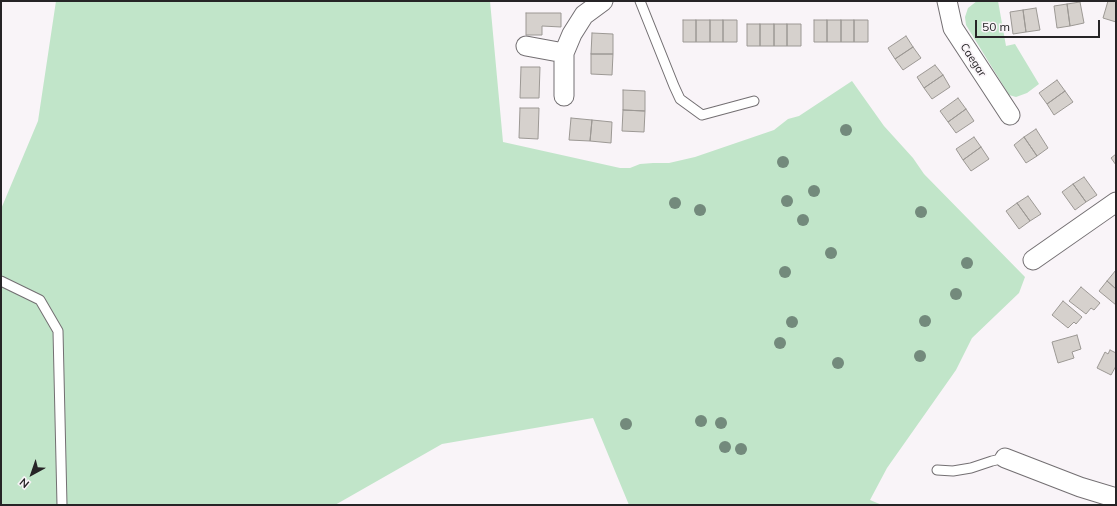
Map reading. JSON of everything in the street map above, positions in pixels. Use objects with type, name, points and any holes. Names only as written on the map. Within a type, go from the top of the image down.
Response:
[{"type":"street","points":[[564,96],[564,54],[572,34],[584,16],[603,1]]},
{"type":"street","name":"Caegar","points":[[947,1],[953,28],[1010,116]]},
{"type":"street","points":[[526,46],[564,54]]},
{"type":"street","points":[[1033,260],[1116,202]]},
{"type":"street","points":[[1005,458],[1080,487],[1116,498]]},
{"type":"lane","points":[[640,1],[680,99],[702,115],[754,101]]},
{"type":"lane","points":[[1,281],[40,300],[58,331],[62,505]]},
{"type":"lane","points":[[936,470],[953,472],[1005,458]]},
{"type":"green space","points":[[56,1],[490,1],[503,142],[620,168],[630,168],[640,164],[669,163],[695,157],[774,130],[788,119],[799,116],[852,81],[884,126],[913,158],[924,174],[1025,277],[1019,293],[972,338],[956,370],[887,468],[870,500],[882,505],[629,505],[593,418],[442,444],[335,505],[1,505],[1,209],[38,121]]},
{"type":"green space","points":[[977,1],[998,1],[1006,46],[1015,44],[1039,84],[1027,93],[1016,97],[1009,95],[966,25],[965,17],[968,8]]},
{"type":"building","points":[[1108,1],[1116,1],[1116,22],[1103,18]]},
{"type":"building","points":[[1080,2],[1084,23],[1070,26],[1067,4]]},
{"type":"building","points":[[1067,4],[1070,26],[1057,28],[1054,6]]},
{"type":"building","points":[[1036,8],[1040,30],[1026,32],[1023,10]]},
{"type":"building","points":[[1023,10],[1026,32],[1013,34],[1010,12]]},
{"type":"building","points":[[526,13],[561,13],[561,27],[542,26],[542,35],[526,35]]},
{"type":"building","points":[[683,20],[696,20],[696,42],[683,42]]},
{"type":"building","points":[[696,20],[710,20],[710,42],[696,42]]},
{"type":"building","points":[[710,20],[723,20],[723,42],[710,42]]},
{"type":"building","points":[[723,20],[737,20],[737,42],[723,42]]},
{"type":"building","points":[[814,20],[827,20],[827,42],[814,42]]},
{"type":"building","points":[[827,20],[841,20],[841,42],[827,42]]},
{"type":"building","points":[[841,20],[854,20],[854,42],[841,42]]},
{"type":"building","points":[[854,20],[868,20],[868,42],[854,42]]},
{"type":"building","points":[[747,24],[760,24],[760,46],[747,46]]},
{"type":"building","points":[[760,24],[774,24],[774,46],[760,46]]},
{"type":"building","points":[[774,24],[787,24],[787,46],[774,46]]},
{"type":"building","points":[[787,24],[801,24],[801,46],[787,46]]},
{"type":"building","points":[[592,33],[613,34],[613,54],[591,54]]},
{"type":"building","points":[[906,36],[913,47],[895,59],[888,48]]},
{"type":"building","points":[[913,47],[921,58],[903,70],[895,59]]},
{"type":"building","points":[[591,54],[613,54],[612,75],[591,74]]},
{"type":"building","points":[[935,65],[943,75],[924,88],[917,77]]},
{"type":"building","points":[[521,67],[540,67],[539,98],[520,98]]},
{"type":"building","points":[[943,75],[950,87],[932,99],[924,88]]},
{"type":"building","points":[[1057,80],[1065,91],[1047,104],[1039,93]]},
{"type":"building","points":[[623,90],[645,91],[645,111],[623,110]]},
{"type":"building","points":[[1065,91],[1073,102],[1054,115],[1047,104]]},
{"type":"building","points":[[958,98],[966,109],[948,122],[940,111]]},
{"type":"building","points":[[520,108],[539,108],[538,139],[519,138]]},
{"type":"building","points":[[966,109],[974,121],[956,133],[948,122]]},
{"type":"building","points":[[623,110],[645,111],[644,132],[622,131]]},
{"type":"building","points":[[571,118],[592,120],[590,141],[569,140]]},
{"type":"building","points":[[592,120],[612,122],[611,143],[590,141]]},
{"type":"building","points":[[1036,129],[1048,148],[1037,156],[1024,137]]},
{"type":"building","points":[[974,137],[981,147],[963,160],[956,149]]},
{"type":"building","points":[[1024,137],[1037,156],[1026,163],[1014,145]]},
{"type":"building","points":[[981,147],[989,159],[971,171],[963,160]]},
{"type":"building","points":[[1116,154],[1116,165],[1111,158]]},
{"type":"building","points":[[1084,177],[1097,195],[1086,202],[1073,184]]},
{"type":"building","points":[[1073,184],[1086,202],[1075,210],[1062,192]]},
{"type":"building","points":[[1028,196],[1041,214],[1030,221],[1017,203]]},
{"type":"building","points":[[1017,203],[1030,221],[1019,229],[1006,211]]},
{"type":"building","points":[[1116,270],[1116,289],[1107,281]]},
{"type":"building","points":[[1107,281],[1116,289],[1116,305],[1099,291]]},
{"type":"building","points":[[1081,287],[1100,303],[1094,310],[1091,308],[1086,314],[1069,301]]},
{"type":"building","points":[[1063,301],[1082,317],[1076,324],[1074,322],[1068,328],[1052,315]]},
{"type":"building","points":[[1077,335],[1081,349],[1072,352],[1074,358],[1058,363],[1052,342]]},
{"type":"building","points":[[1110,350],[1116,353],[1116,366],[1111,375],[1097,368],[1105,352],[1108,354]]}]
